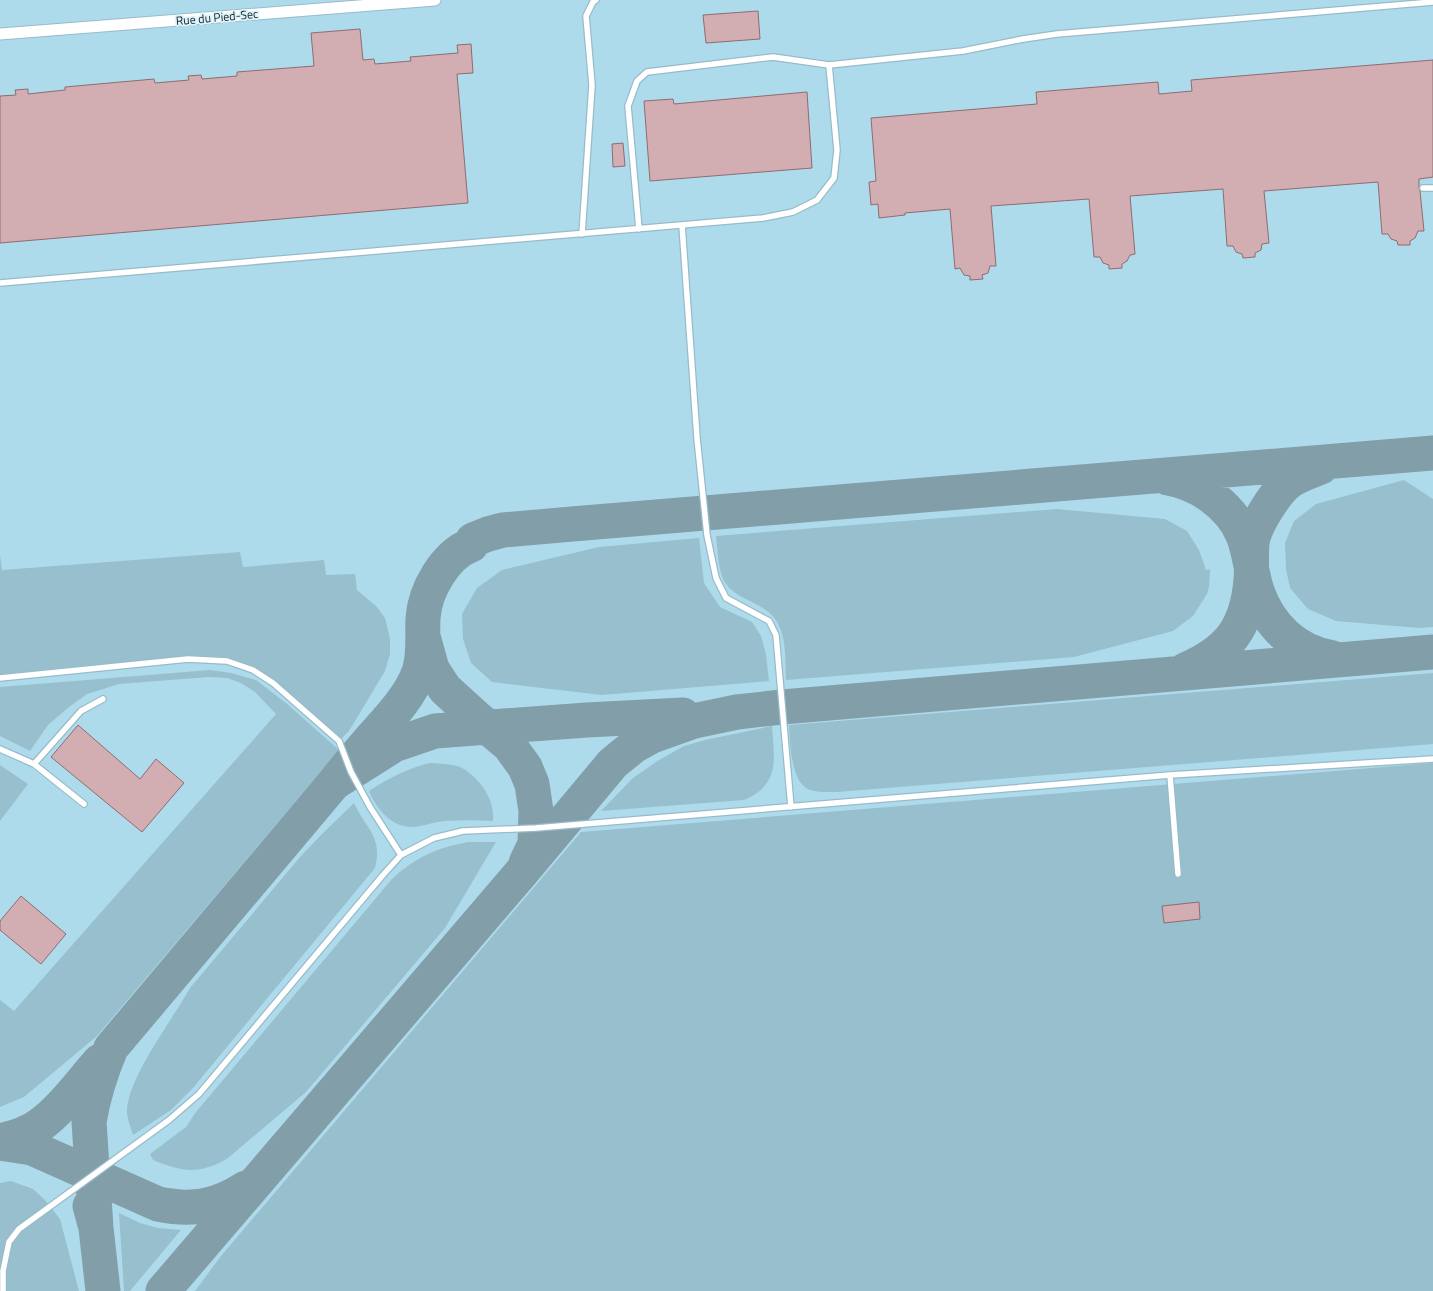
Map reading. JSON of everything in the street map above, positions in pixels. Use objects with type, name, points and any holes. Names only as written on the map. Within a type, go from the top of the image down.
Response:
[{"type":"street","name":"Rue du Pied-Sec","points":[[0,34],[435,0]]},
{"type":"lane","points":[[582,234],[592,85],[586,16],[593,2],[596,0]]},
{"type":"lane","points":[[638,229],[628,106],[637,82],[647,72],[773,57],[829,65],[963,52],[1023,39],[1058,34],[1433,2]]},
{"type":"lane","points":[[0,283],[682,226],[762,218],[793,212],[817,200],[834,178],[837,150],[829,65]]},
{"type":"lane","points":[[1423,188],[1433,188]]},
{"type":"lane","points":[[682,226],[697,438],[707,534],[716,578],[726,598],[769,621],[776,635],[791,807]]},
{"type":"lane","points":[[0,678],[188,659],[227,661],[253,670],[273,683],[339,741],[351,772],[370,808],[401,855]]},
{"type":"lane","points":[[34,764],[81,711],[103,699]]},
{"type":"lane","points":[[0,749],[34,764],[84,804]]},
{"type":"lane","points":[[3,1291],[3,1271],[9,1242],[19,1229],[169,1120],[199,1094],[401,855],[434,838],[463,831],[522,829],[1170,775],[1433,760]]},
{"type":"lane","points":[[1170,775],[1178,874]]},
{"type":"shaded area","points":[[0,0],[1433,0],[1433,1291],[0,1291]]},
{"type":"shaded area","points":[[1404,480],[1433,499],[1433,627],[1419,628],[1336,621],[1308,609],[1290,588],[1286,569],[1285,543],[1294,521],[1316,504]]},
{"type":"shaded area","points":[[1057,509],[1165,519],[1187,531],[1199,550],[1206,570],[1210,569],[1207,594],[1193,616],[1173,631],[1074,657],[786,680],[784,643],[777,622],[766,610],[731,590],[721,574],[716,536]]},
{"type":"shaded area","points":[[699,538],[704,583],[720,607],[752,622],[761,636],[766,654],[769,681],[602,695],[492,682],[471,663],[463,639],[462,614],[477,588],[502,570],[599,547]]},
{"type":"shaded area","points":[[240,552],[243,567],[324,560],[326,575],[355,574],[357,590],[377,607],[385,618],[390,638],[390,654],[385,671],[349,731],[339,741],[273,683],[253,670],[227,661],[188,659],[0,678],[0,555],[2,570]]},
{"type":"shaded area","points":[[210,670],[231,673],[256,680],[286,703],[339,750],[97,1036],[24,1097],[0,1107],[0,1000],[14,1011],[276,714],[255,692],[241,683],[227,678],[209,677],[119,684],[87,694],[69,707],[48,725],[30,751],[0,736],[0,687]]},
{"type":"shaded area","points":[[1433,673],[1433,744],[837,792],[817,791],[806,788],[797,776],[792,759],[789,725]]},
{"type":"shaded area","points":[[772,726],[774,760],[770,778],[756,794],[744,800],[601,811],[633,778],[659,760],[684,746]]},
{"type":"shaded area","points":[[430,763],[447,764],[460,767],[476,779],[486,791],[489,798],[492,806],[493,821],[444,821],[414,827],[406,827],[392,821],[386,816],[376,805],[369,791],[399,774]]},
{"type":"shaded area","points":[[1433,763],[1433,1291],[195,1291],[221,1256],[581,832]]},
{"type":"shaded area","points":[[0,765],[28,784],[0,821]]},
{"type":"shaded area","points":[[354,803],[375,840],[377,857],[375,868],[193,1088],[171,1110],[133,1135],[127,1114],[128,1100],[151,1050],[190,988],[300,857]]},
{"type":"shaded area","points":[[468,842],[496,842],[445,928],[306,1092],[228,1158],[209,1167],[191,1170],[182,1169],[153,1160],[150,1154],[186,1127],[196,1112],[392,879],[401,871],[427,854],[446,847]]},
{"type":"shaded area","points":[[11,1181],[33,1189],[45,1200],[60,1219],[79,1291],[0,1291],[0,1183]]},
{"type":"shaded area","points":[[119,1213],[140,1223],[158,1228],[181,1230],[130,1291],[124,1291]]},
{"type":"building","points":[[758,11],[760,39],[706,43],[703,15]]},
{"type":"building","points":[[360,29],[363,60],[374,59],[375,64],[411,61],[410,57],[458,53],[457,45],[471,44],[473,73],[457,74],[468,203],[0,243],[0,96],[16,95],[15,90],[28,89],[28,94],[65,90],[65,87],[154,79],[155,83],[189,80],[188,76],[201,75],[202,79],[237,76],[237,72],[314,66],[311,33]]},
{"type":"building","points":[[1433,60],[1433,177],[1419,179],[1424,231],[1418,231],[1415,238],[1410,241],[1410,245],[1398,245],[1397,241],[1391,239],[1388,234],[1382,234],[1378,182],[1264,191],[1269,243],[1262,244],[1261,250],[1255,253],[1255,257],[1243,258],[1242,254],[1236,252],[1233,246],[1227,246],[1223,189],[1130,196],[1135,254],[1130,255],[1127,261],[1122,264],[1122,268],[1109,269],[1109,265],[1103,263],[1100,257],[1094,257],[1089,199],[991,206],[996,266],[990,266],[988,273],[982,275],[983,279],[970,280],[970,276],[964,275],[960,268],[955,269],[950,209],[905,213],[905,215],[879,218],[878,204],[871,205],[869,182],[876,181],[871,118],[1037,104],[1036,92],[1158,82],[1159,94],[1192,91],[1191,80]]},
{"type":"building","points":[[807,92],[812,168],[650,181],[644,101],[673,99],[674,104]]},
{"type":"building","points":[[623,143],[625,166],[613,167],[612,144]]},
{"type":"building","points":[[78,725],[140,779],[156,759],[184,783],[142,832],[51,757]]},
{"type":"building","points":[[21,896],[66,934],[41,964],[0,930],[0,921]]},
{"type":"building","points":[[1199,902],[1200,919],[1164,923],[1162,906]]},
{"type":"taxiway","points":[[334,783],[397,709],[415,682],[422,658],[423,618],[425,607],[432,585],[438,575],[445,565],[462,550],[471,545],[473,540],[488,534],[503,530],[572,524],[1433,453]]},
{"type":"taxiway","points":[[1185,670],[1213,655],[1224,646],[1240,625],[1249,597],[1252,543],[1266,509],[1278,493],[1290,481],[1321,467]]},
{"type":"taxiway","points":[[1168,478],[1191,485],[1202,491],[1213,498],[1231,515],[1238,524],[1243,535],[1257,591],[1262,604],[1269,615],[1277,626],[1296,643],[1307,650],[1333,658]]},
{"type":"taxiway","points":[[424,640],[432,669],[445,689],[509,745],[525,767],[532,784],[536,811],[535,844],[526,863]]},
{"type":"taxiway","points":[[163,1291],[521,873],[613,763],[634,746],[652,736],[694,721],[737,712],[782,707],[1433,652]]},
{"type":"taxiway","points":[[96,1228],[89,1122],[98,1085],[111,1048],[334,783],[394,745],[435,731],[683,715]]},
{"type":"taxiway","points":[[0,1141],[21,1135],[40,1125],[64,1103],[100,1061]]},
{"type":"taxiway","points":[[0,1143],[32,1148],[158,1204],[182,1207],[204,1206],[225,1200],[246,1188]]},
{"type":"taxiway","points":[[90,1206],[96,1228],[103,1291]]}]
